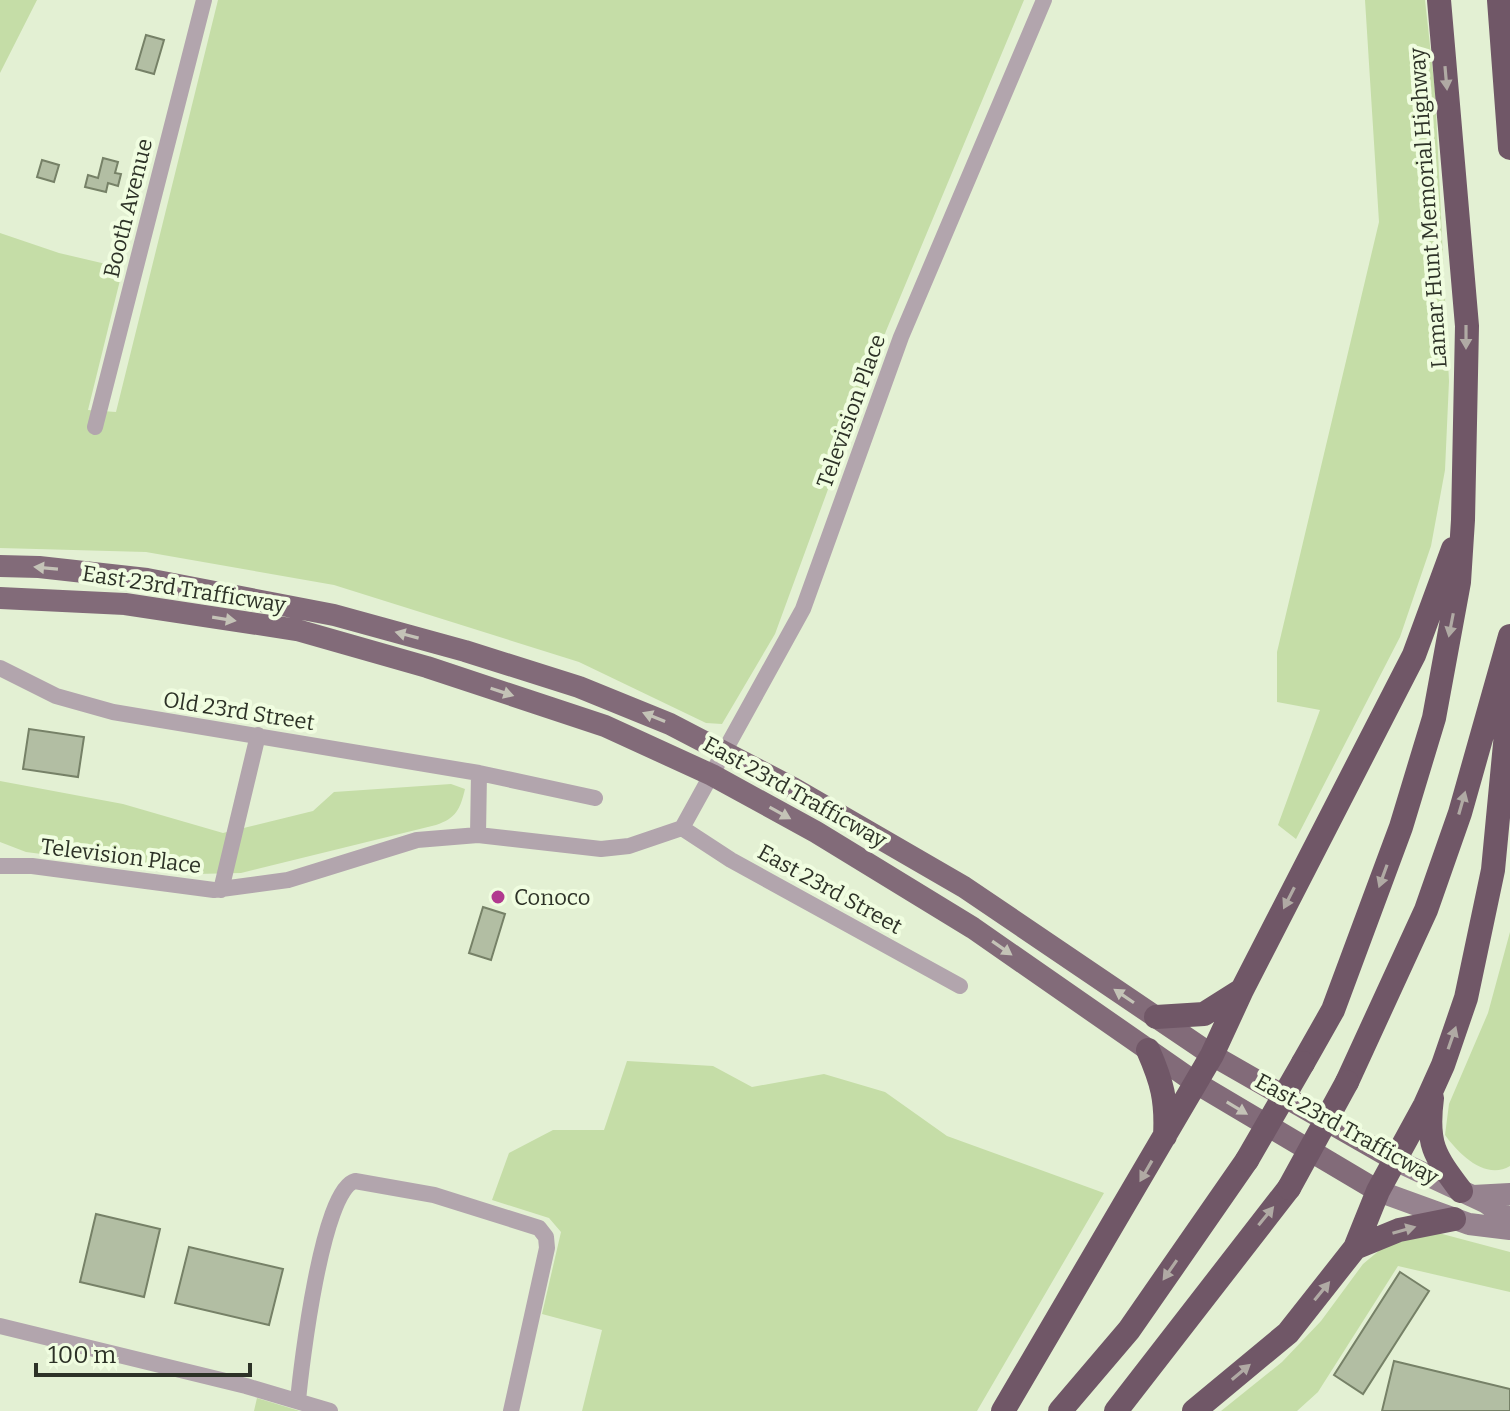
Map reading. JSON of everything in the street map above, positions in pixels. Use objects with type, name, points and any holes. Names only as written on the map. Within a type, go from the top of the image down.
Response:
[{"type":"highway","name":"Lamar Hunt Memorial Highway","points":[[1060,1411],[1129,1330],[1247,1160],[1333,1010],[1401,827],[1434,718],[1459,582],[1467,326],[1439,0]]},
{"type":"highway","points":[[1499,0],[1510,148]]},
{"type":"highway","points":[[1003,1411],[1212,1055],[1242,990],[1414,655],[1463,520]]},
{"type":"highway","points":[[1116,1411],[1289,1188],[1347,1082],[1426,910],[1460,813],[1510,636]]},
{"type":"highway","points":[[1194,1411],[1288,1333],[1325,1290],[1355,1248],[1378,1191],[1434,1086],[1466,998],[1493,870],[1510,664]]},
{"type":"highway","points":[[1156,1017],[1204,1014],[1242,990]]},
{"type":"highway","points":[[1148,1050],[1163,1084],[1167,1109],[1165,1138]]},
{"type":"highway","points":[[1434,1086],[1429,1124],[1432,1145],[1437,1159],[1467,1193]]},
{"type":"highway","points":[[1355,1248],[1399,1230],[1454,1219]]},
{"type":"main road","name":"East 23rd Trafficway","points":[[0,566],[39,567],[147,579],[334,615],[579,687],[670,724],[793,788],[964,887],[1212,1055],[1395,1160],[1467,1193],[1510,1219]]},
{"type":"main road","name":"East 23rd Trafficway","points":[[0,598],[125,604],[297,630],[427,667],[605,726],[712,775],[816,832],[973,928],[1196,1083],[1378,1191],[1469,1224],[1510,1229]]},
{"type":"main road","points":[[1467,1193],[1510,1194]]},
{"type":"street","name":"Booth Avenue","points":[[95,427],[204,0]]},
{"type":"street","name":"Television Place","points":[[682,828],[803,609],[901,337],[1044,0]]},
{"type":"street","name":"Old 23rd Street","points":[[0,668],[28,684],[84,705],[145,718],[479,773]]},
{"type":"street","name":"Television Place","points":[[0,866],[32,866],[221,890],[258,735]]},
{"type":"street","points":[[478,835],[479,773],[595,798]]},
{"type":"street","points":[[221,890],[288,880],[417,840],[478,835],[601,849],[629,846],[682,828]]},
{"type":"street","name":"East 23rd Street","points":[[682,828],[731,860],[960,986]]},
{"type":"street","points":[[298,1401],[302,1351],[312,1293],[342,1190],[349,1182],[355,1181],[434,1195],[539,1228],[546,1237],[547,1248],[511,1411]]},
{"type":"street","points":[[0,1326],[246,1386],[330,1411]]},
{"type":"green space","points":[[0,0],[37,0],[0,73]]},
{"type":"green space","points":[[218,0],[1024,0],[886,331],[775,634],[722,724],[706,723],[579,662],[334,585],[146,552],[0,548],[0,233],[59,253],[123,268],[88,410],[116,412]]},
{"type":"green space","points":[[1365,0],[1425,0],[1435,91],[1449,381],[1445,470],[1431,546],[1400,637],[1296,839],[1278,825],[1320,710],[1277,702],[1277,652],[1379,222]]},
{"type":"green space","points":[[0,781],[123,804],[223,833],[313,811],[334,792],[451,784],[465,789],[456,812],[436,825],[241,873],[196,874],[26,852],[0,842]]},
{"type":"green space","points":[[1510,932],[1510,1166],[1491,1170],[1465,1157],[1445,1135],[1449,1104],[1488,1013]]},
{"type":"green space","points":[[627,1061],[713,1066],[752,1087],[824,1074],[885,1092],[947,1136],[1104,1193],[977,1411],[582,1411],[602,1330],[542,1314],[561,1232],[549,1218],[492,1200],[509,1153],[553,1130],[604,1130]]},
{"type":"green space","points":[[1431,1231],[1510,1252],[1510,1292],[1398,1266],[1318,1392],[1297,1411],[1221,1411],[1282,1362],[1321,1321],[1363,1264],[1387,1244]]},
{"type":"green space","points":[[257,1398],[300,1411],[254,1411]]},
{"type":"building","points":[[146,35],[164,40],[154,74],[136,69]]},
{"type":"building","points":[[103,158],[118,162],[115,173],[121,174],[118,186],[108,183],[106,192],[85,187],[88,175],[98,178]]},
{"type":"building","points":[[42,160],[59,165],[54,182],[37,177]]},
{"type":"building","points":[[29,729],[84,737],[78,777],[23,769]]},
{"type":"building","points":[[483,907],[505,914],[491,960],[469,953]]},
{"type":"building","points":[[96,1214],[160,1229],[144,1297],[80,1282]]},
{"type":"building","points":[[189,1247],[283,1269],[269,1325],[175,1303]]},
{"type":"building","points":[[1400,1272],[1429,1291],[1363,1394],[1334,1375]]},
{"type":"building","points":[[1394,1361],[1510,1389],[1510,1411],[1382,1411]]},
{"type":"place","name":"Conoco","points":[[498,897]]}]
